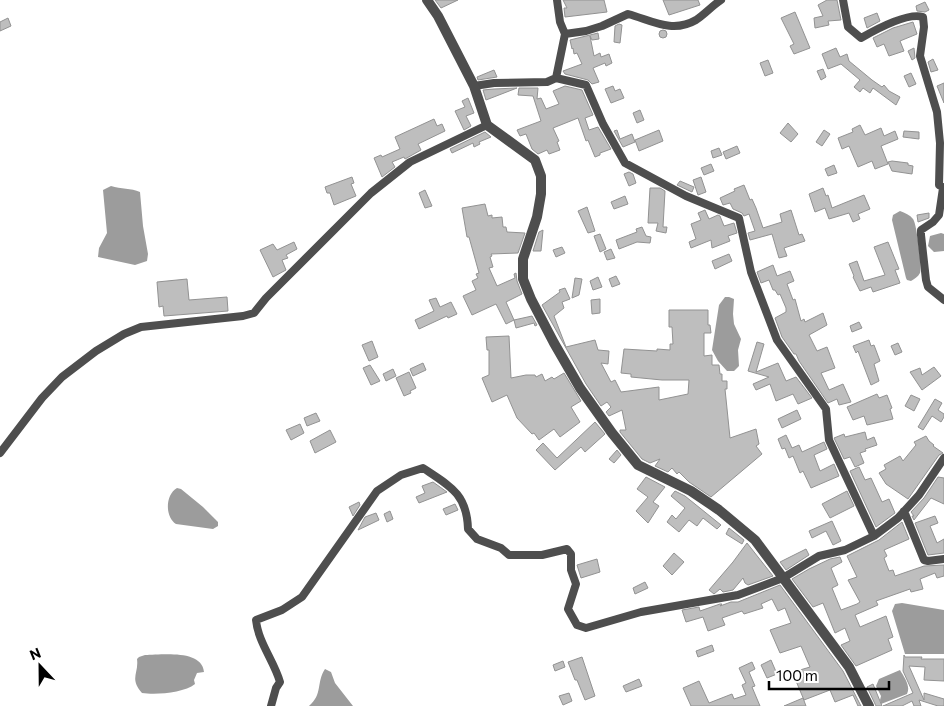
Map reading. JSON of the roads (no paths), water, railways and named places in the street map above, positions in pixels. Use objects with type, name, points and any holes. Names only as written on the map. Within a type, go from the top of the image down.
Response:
[{"type":"street","points":[[427,0],[438,16],[474,86],[487,125],[535,160],[541,176],[541,194],[537,217],[523,259],[523,279],[554,343],[580,388],[612,433],[638,465],[691,491],[755,540],[849,667],[869,706]]},
{"type":"street","points":[[556,78],[565,34],[560,22],[557,0]]},
{"type":"street","points":[[565,34],[586,31],[602,26],[628,14],[664,26],[677,26],[695,20],[721,0]]},
{"type":"street","points":[[843,0],[848,26],[861,38],[882,26],[917,15],[923,17],[924,27],[920,56],[937,112],[940,143],[939,185],[943,188],[939,215],[933,222],[921,230],[921,235],[928,287],[944,300]]},
{"type":"street","points":[[474,86],[494,83],[547,82],[556,78],[586,85],[603,124],[625,163],[686,196],[739,218],[751,272],[777,340],[826,409],[829,440],[874,536]]},
{"type":"street","points":[[0,453],[42,398],[62,377],[96,351],[124,334],[141,327],[243,316],[254,313],[284,279],[370,193],[410,162],[487,125]]},
{"type":"street","points":[[271,706],[276,688],[280,682],[256,629],[256,620],[282,610],[302,597],[377,491],[401,475],[423,468],[455,490],[458,498],[464,505],[468,517],[468,530],[477,539],[501,548],[509,555],[542,555],[567,549],[571,554],[570,570],[576,584],[568,609],[577,625],[586,628],[641,612],[738,595],[783,578],[819,556],[845,550],[874,536],[904,511],[919,495],[944,458]]},
{"type":"street","points":[[904,511],[924,560],[944,558]]}]
